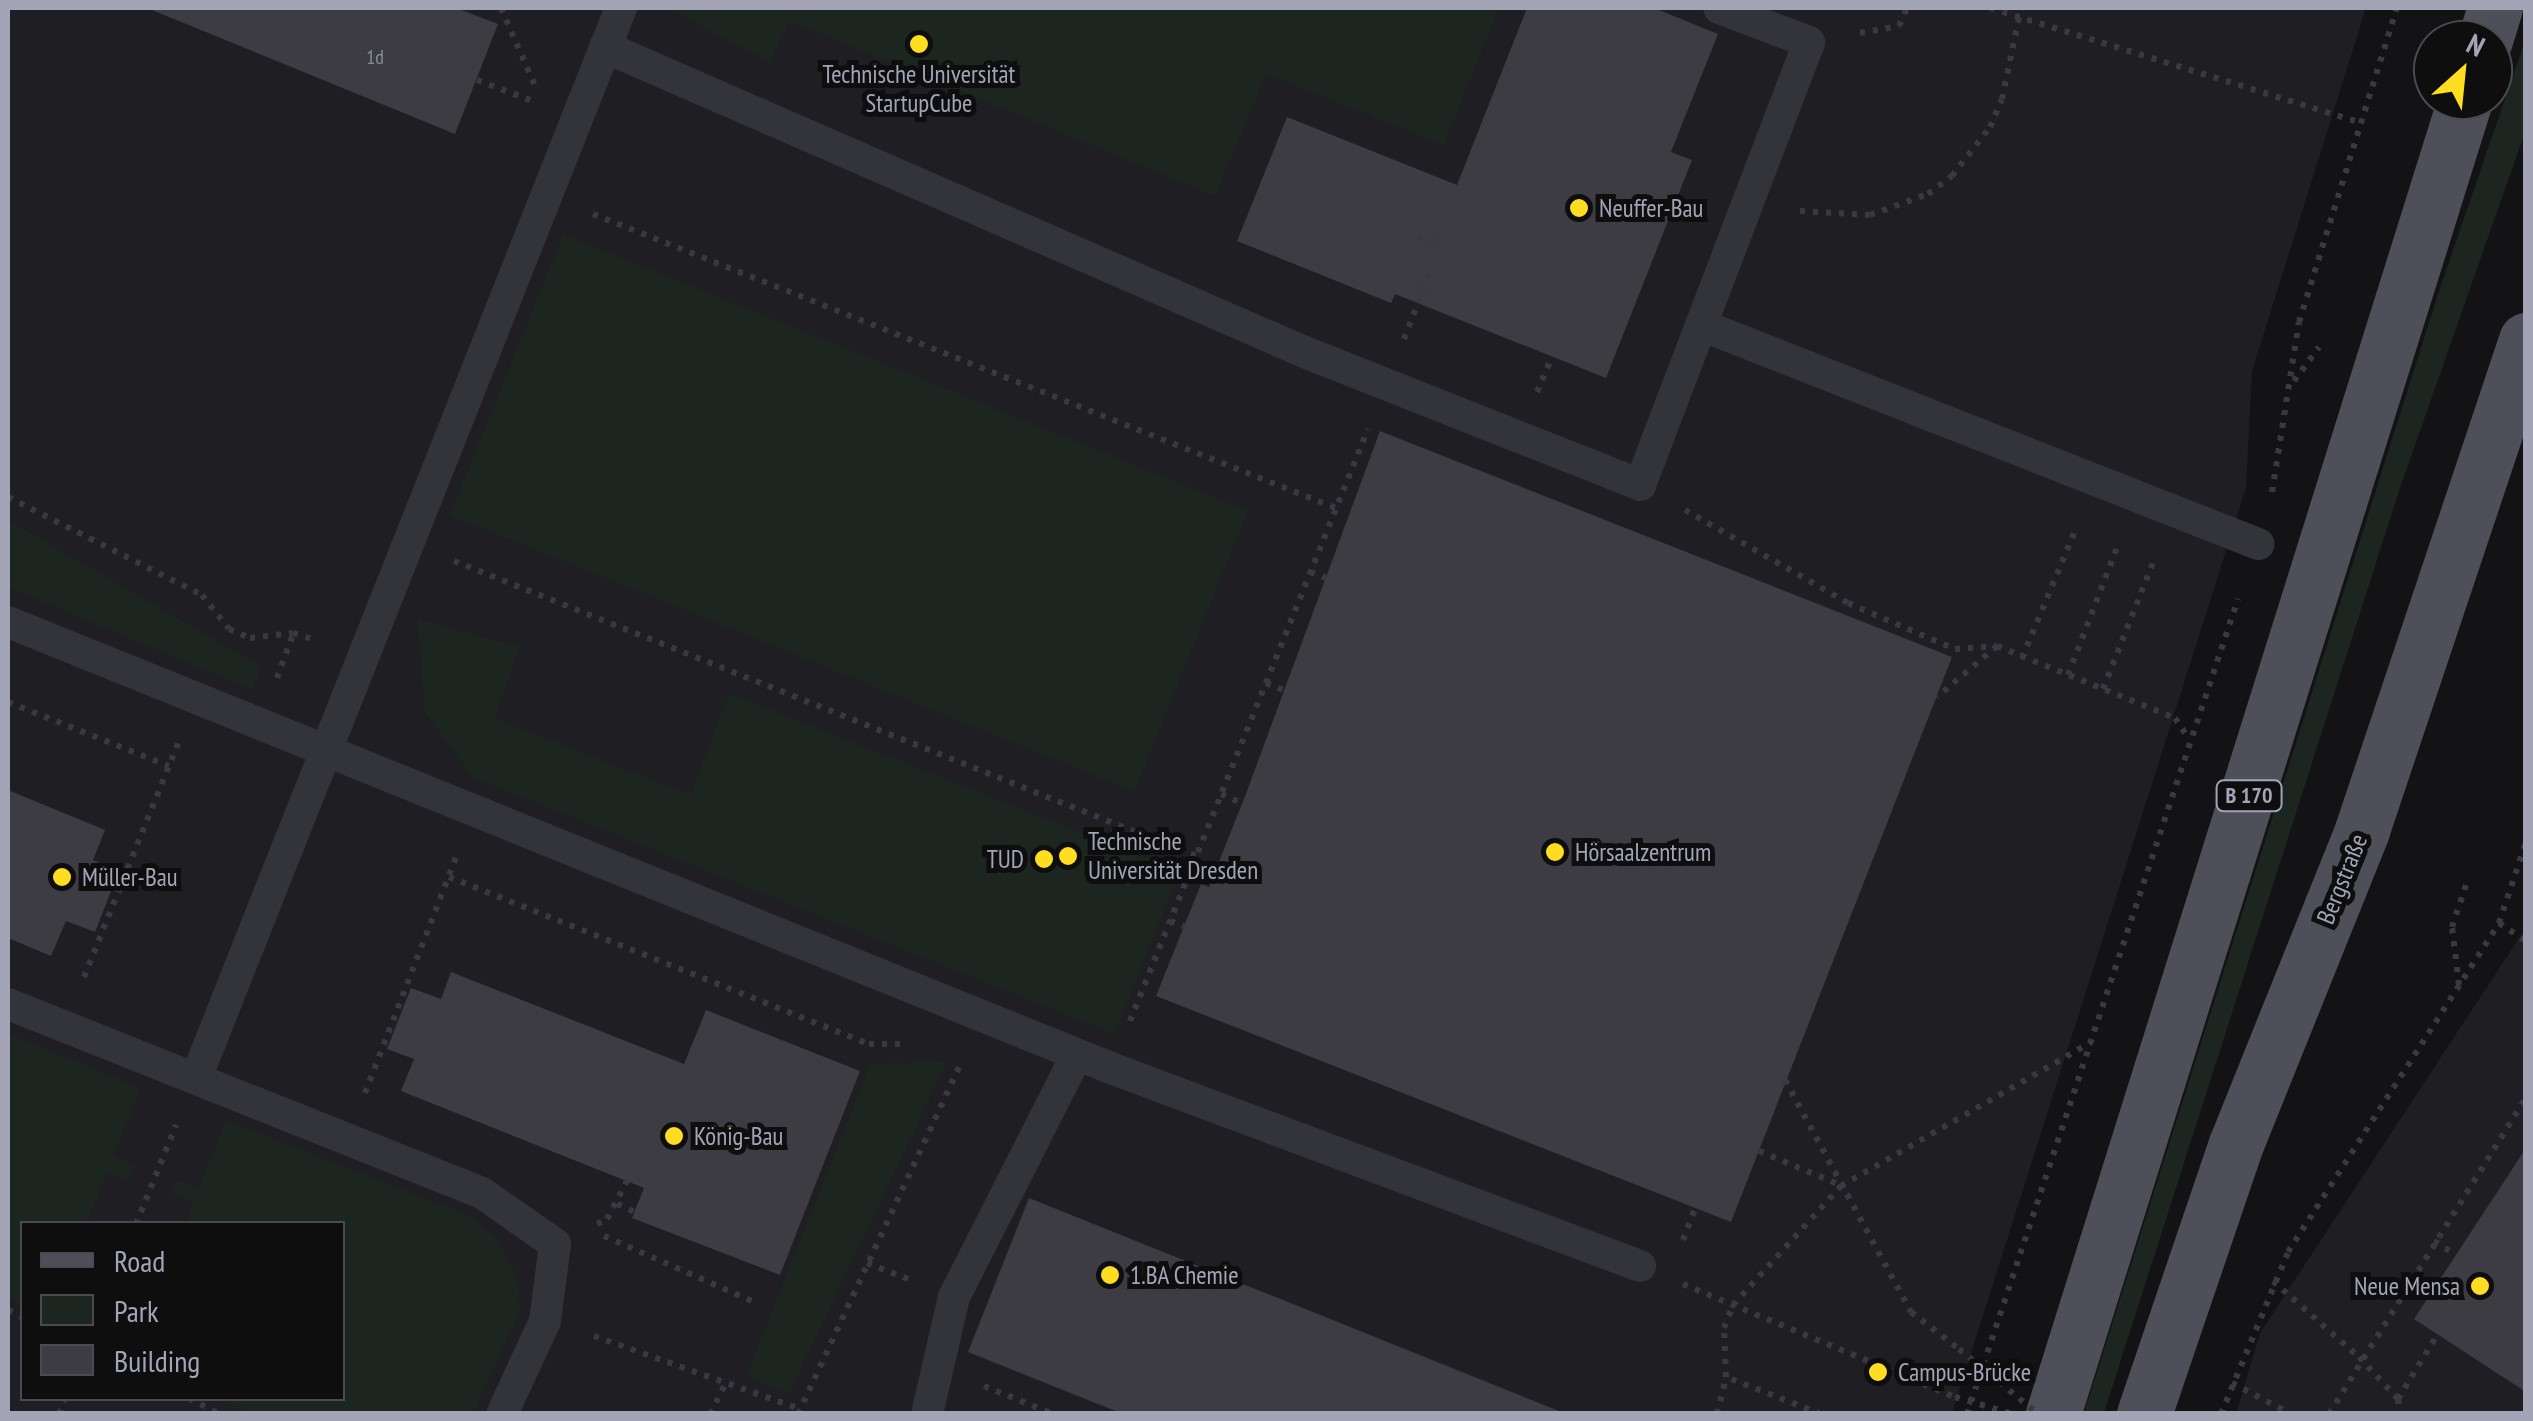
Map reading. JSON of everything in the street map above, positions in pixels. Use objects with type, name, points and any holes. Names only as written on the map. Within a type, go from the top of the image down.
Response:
[{"type":"main road","name":"B 170","points":[[2053,1414],[2460,120]]},
{"type":"main road","name":"Bergstraße","points":[[2144,1414],[2236,1144],[2362,830],[2526,340]]},
{"type":"lane","points":[[196,1078],[620,8]]},
{"type":"lane","points":[[605,46],[1386,384],[1640,485],[1809,42],[1720,8]]},
{"type":"lane","points":[[1701,325],[2258,544]]},
{"type":"lane","points":[[8,622],[473,814],[1077,1055],[1640,1266]]},
{"type":"lane","points":[[8,1004],[482,1193],[554,1244],[545,1321],[502,1414]]},
{"type":"lane","points":[[927,1414],[954,1297],[1077,1055]]},
{"type":"path","points":[[477,80],[532,100],[531,74],[501,8]]},
{"type":"path","points":[[1809,42],[1899,26],[1907,8]]},
{"type":"path","points":[[1990,8],[2359,122]]},
{"type":"path","points":[[1752,191],[1809,214],[1840,217],[1870,215],[1928,194],[1973,154],[1990,127],[2021,8]]},
{"type":"path","points":[[1967,1414],[2092,1042],[2187,737],[2270,515],[2299,322],[2397,8]]},
{"type":"path","points":[[546,196],[1336,508]]},
{"type":"path","points":[[1417,237],[1441,242]]},
{"type":"path","points":[[1137,1005],[1430,272]]},
{"type":"path","points":[[2293,382],[2322,342]]},
{"type":"path","points":[[2022,658],[2097,479]]},
{"type":"path","points":[[1640,485],[1848,603],[1955,649],[1997,646],[2175,718],[2187,737]]},
{"type":"path","points":[[8,497],[202,595],[229,629],[250,638],[294,633],[283,663]]},
{"type":"path","points":[[1340,498],[1352,503]]},
{"type":"path","points":[[2103,689],[2174,508]]},
{"type":"path","points":[[2068,675],[2120,540]]},
{"type":"path","points":[[408,541],[1196,856]]},
{"type":"path","points":[[1310,572],[1329,580]]},
{"type":"path","points":[[1937,698],[1997,646]]},
{"type":"path","points":[[1266,683],[1286,691]]},
{"type":"path","points":[[63,1025],[195,700]]},
{"type":"path","points":[[8,702],[169,766]]},
{"type":"path","points":[[1221,794],[1241,803]]},
{"type":"path","points":[[347,1138],[473,814]]},
{"type":"path","points":[[2220,1414],[2273,1281],[2499,924],[2526,842]]},
{"type":"path","points":[[449,878],[869,1044],[916,1044]]},
{"type":"path","points":[[2459,986],[2452,927],[2467,882]]},
{"type":"path","points":[[1184,888],[1197,893]]},
{"type":"path","points":[[1170,921],[1184,926]]},
{"type":"path","points":[[2499,924],[2526,940]]},
{"type":"path","points":[[1717,1414],[1726,1377],[1724,1328],[1733,1305],[1841,1186],[2092,1042]]},
{"type":"path","points":[[949,1050],[966,1053]]},
{"type":"path","points":[[137,1221],[196,1078]]},
{"type":"path","points":[[1785,1080],[1911,1312],[2038,1414]]},
{"type":"path","points":[[545,1321],[728,1379],[798,1411],[944,1102]]},
{"type":"path","points":[[2329,1414],[2360,1357],[2524,1103]]},
{"type":"path","points":[[1759,1152],[1841,1186]]},
{"type":"path","points":[[607,1219],[627,1181]]},
{"type":"path","points":[[617,1204],[635,1212]]},
{"type":"path","points":[[590,1228],[754,1302]]},
{"type":"path","points":[[2434,1240],[2455,1254]]},
{"type":"path","points":[[1640,1266],[1954,1398],[2013,1414]]},
{"type":"path","points":[[2273,1281],[2360,1357],[2398,1399],[2400,1414]]},
{"type":"path","points":[[2398,1399],[2438,1334]]},
{"type":"path","points":[[1726,1377],[1822,1414]]},
{"type":"path","points":[[710,1414],[728,1379]]},
{"type":"path","points":[[2232,1383],[2291,1414]]},
{"type":"path","points":[[999,1392],[1052,1414]]},
{"type":"path","points":[[194,1401],[219,1414]]},
{"type":"shaded area","name":"Technische Universität Dresden","points":[[8,8],[2366,8],[2252,371],[2246,488],[1952,1413],[8,1414]]},
{"type":"shaded area","points":[[2525,929],[2525,1413],[2236,1414],[2260,1333]]},
{"type":"green space","points":[[667,8],[1499,8],[1444,145],[1267,74],[1215,196],[790,21],[769,62]]},
{"type":"green space","points":[[2525,41],[2525,132],[2400,488],[2104,1413],[2084,1413],[2438,294],[2498,120],[2513,120],[2513,76]]},
{"type":"green space","points":[[563,234],[1248,511],[1135,792],[449,515]]},
{"type":"green space","points":[[8,520],[262,667],[252,690],[8,587]]},
{"type":"green space","points":[[417,619],[520,647],[495,718],[690,795],[729,693],[1180,872],[1115,1034],[474,778],[425,713]]},
{"type":"green space","points":[[8,1034],[141,1088],[114,1155],[136,1165],[129,1181],[107,1173],[88,1221],[20,1221],[20,1303],[8,1296]]},
{"type":"green space","points":[[948,1061],[789,1394],[746,1376],[870,1064]]},
{"type":"green space","points":[[226,1120],[470,1216],[498,1238],[519,1279],[520,1311],[474,1413],[250,1413],[224,1401],[345,1401],[345,1221],[186,1221],[193,1203],[172,1194],[177,1180],[199,1188]]},
{"type":"building","points":[[147,8],[456,8],[498,24],[455,134]]},
{"type":"building","name":"Neuffer-Bau","points":[[1527,8],[1654,8],[1718,34],[1671,152],[1692,160],[1606,378],[1395,294],[1391,303],[1237,241],[1287,117],[1457,185]]},
{"type":"building","name":"Hörsaalzentrum","points":[[1380,431],[1952,657],[1731,1222],[1156,996],[1201,884],[1209,887]]},
{"type":"building","name":"Müller-Bau","points":[[8,790],[105,830],[93,860],[119,871],[95,932],[66,921],[51,956],[8,938]]},
{"type":"building","name":"König-Bau","points":[[451,972],[684,1064],[706,1010],[860,1071],[780,1275],[632,1218],[644,1188],[401,1091],[414,1059],[387,1049],[411,988],[441,999]]},
{"type":"building","name":"Neue Mensa","points":[[2526,1148],[2526,1392],[2414,1319]]},
{"type":"building","name":"1.BA Chemie","points":[[1029,1198],[1559,1414],[1123,1414],[968,1352]]},
{"type":"place","name":"Technische Universität StartupCube","points":[[919,44]]},
{"type":"place","name":"Neuffer-Bau","points":[[1579,208]]},
{"type":"place","name":"Hörsaalzentrum","points":[[1555,852]]},
{"type":"place","name":"Technische Universität Dresden","points":[[1068,856]]},
{"type":"place","name":"TUD","points":[[1044,859]]},
{"type":"place","name":"Müller-Bau","points":[[62,877]]},
{"type":"place","name":"König-Bau","points":[[674,1136]]},
{"type":"place","name":"1.BA Chemie","points":[[1110,1275]]},
{"type":"place","name":"Neue Mensa","points":[[2480,1286]]},
{"type":"place","name":"Campus-Brücke","points":[[1878,1372]]}]
